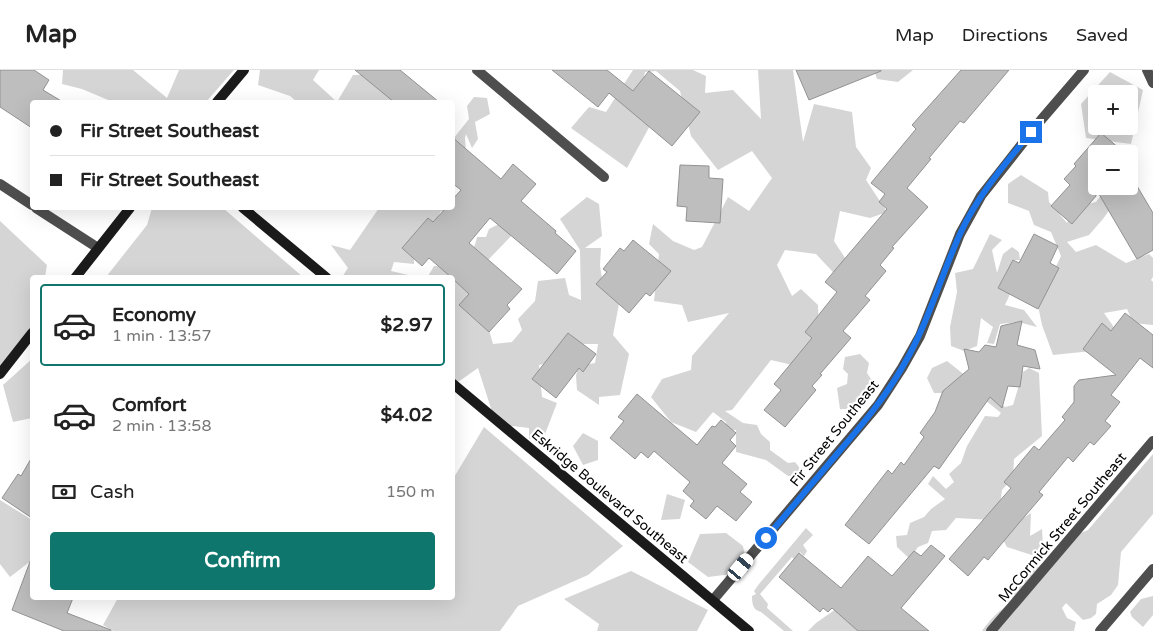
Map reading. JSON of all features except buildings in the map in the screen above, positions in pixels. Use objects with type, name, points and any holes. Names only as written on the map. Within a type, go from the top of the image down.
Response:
[{"type":"street","points":[[218,100],[244,70]]},
{"type":"street","points":[[476,70],[604,177]]},
{"type":"street","name":"Fir Street Southeast","points":[[713,600],[878,405],[920,336],[960,234],[981,196],[1041,120],[1084,70]]},
{"type":"street","points":[[1147,70],[1153,83]]},
{"type":"street","points":[[0,184],[30,204]]},
{"type":"street","points":[[39,210],[98,248]]},
{"type":"street","points":[[77,275],[128,210]]},
{"type":"street","points":[[245,210],[323,275]]},
{"type":"street","points":[[0,374],[30,335]]},
{"type":"street","name":"Eskridge Boulevard Southeast","points":[[455,385],[749,631]]},
{"type":"street","name":"McCormick Street Southeast","points":[[991,631],[1153,441]]},
{"type":"street","points":[[1100,631],[1153,569]]},
{"type":"shaded area","points":[[63,70],[133,70],[167,98],[179,70],[234,70],[208,100],[108,100],[82,89],[62,84]]},
{"type":"shaded area","points":[[260,70],[319,70],[313,80],[335,100],[295,100],[290,96],[258,85]]},
{"type":"shaded area","points":[[633,70],[693,70],[706,76],[705,93],[733,90],[761,119],[758,70],[793,70],[803,142],[814,104],[852,112],[856,147],[871,168],[866,180],[887,212],[870,218],[840,211],[834,241],[858,278],[846,286],[816,254],[785,250],[777,265],[792,296],[801,289],[818,305],[820,358],[801,367],[771,360],[732,410],[725,411],[743,423],[757,425],[761,434],[770,442],[770,450],[788,463],[795,462],[799,467],[799,475],[788,476],[766,460],[736,452],[736,430],[727,430],[726,422],[713,412],[696,432],[671,422],[651,397],[662,379],[691,370],[692,356],[729,313],[688,322],[682,305],[654,301],[659,254],[649,244],[653,224],[673,241],[694,250],[702,247],[728,197],[749,211],[772,178],[752,151],[718,170],[691,136],[680,91],[656,71],[645,72],[641,89],[652,122],[627,168],[571,128],[589,107],[606,112]]},
{"type":"shaded area","points":[[874,70],[913,70],[898,82],[877,79]]},
{"type":"shaded area","points":[[1110,72],[1134,85],[1098,85]]},
{"type":"shaded area","points":[[385,74],[404,100],[338,100],[353,75]]},
{"type":"shaded area","points":[[1138,87],[1143,90],[1138,112]]},
{"type":"shaded area","points":[[1088,96],[1088,135],[1133,135],[1131,144],[1086,138],[1081,104]]},
{"type":"shaded area","points":[[474,97],[487,98],[490,114],[475,122],[478,139],[472,148],[466,134],[466,151],[455,141],[455,136],[469,119],[467,106]]},
{"type":"shaded area","points":[[1021,175],[1048,192],[1049,202],[1067,223],[1073,207],[1096,202],[1101,195],[1119,196],[1089,235],[1067,242],[1076,252],[1096,245],[1126,263],[1149,254],[1153,258],[1153,277],[1151,280],[1153,282],[1153,325],[1133,323],[1127,309],[1104,313],[1118,333],[1092,351],[1053,355],[1042,325],[1036,296],[1049,281],[1061,256],[1051,232],[1034,225],[1029,211],[1008,203],[1008,184]]},
{"type":"shaded area","points":[[587,197],[599,204],[602,236],[585,248],[601,248],[600,266],[603,285],[619,304],[613,335],[629,354],[620,395],[599,397],[599,405],[577,390],[576,376],[578,366],[595,363],[598,344],[576,344],[570,333],[571,359],[539,365],[542,397],[557,403],[545,434],[529,439],[529,428],[496,424],[478,368],[458,382],[455,381],[455,275],[429,275],[434,266],[455,266],[464,262],[473,250],[477,237],[486,237],[489,229],[505,221],[516,231],[489,259],[481,278],[487,323],[493,344],[512,342],[522,330],[518,319],[535,301],[538,281],[565,278],[569,295],[581,300],[580,250],[560,219]]},
{"type":"shaded area","points":[[151,210],[225,210],[301,275],[108,275],[147,225]]},
{"type":"shaded area","points":[[378,210],[450,210],[454,213],[451,220],[441,211],[435,223],[414,250],[414,264],[394,262],[391,271],[408,275],[343,275],[348,268],[331,245],[350,250]]},
{"type":"shaded area","points":[[0,221],[47,265],[45,275],[30,275],[30,331],[0,380]]},
{"type":"shaded area","points":[[990,234],[1002,240],[992,250],[997,273],[1003,254],[1012,247],[1019,252],[1020,260],[1013,260],[998,288],[1010,294],[1005,305],[1024,310],[1037,327],[1018,322],[1000,324],[994,344],[987,343],[993,327],[981,318],[977,346],[964,351],[951,346],[950,327],[957,292],[955,273],[973,269]]},
{"type":"shaded area","points":[[860,354],[869,363],[867,373],[873,382],[873,396],[863,399],[856,409],[840,409],[837,388],[847,384],[848,374],[843,369],[845,357]]},
{"type":"shaded area","points":[[30,361],[30,418],[13,422],[3,385]]},
{"type":"shaded area","points":[[947,361],[1005,407],[1013,405],[1023,372],[1029,368],[1039,373],[1042,436],[1014,459],[1013,478],[1002,490],[999,514],[1017,522],[1031,513],[1030,536],[1042,529],[1043,546],[1032,555],[1007,547],[992,520],[956,518],[946,530],[932,531],[928,543],[918,547],[910,559],[897,547],[896,536],[907,535],[910,523],[924,517],[931,509],[945,499],[928,484],[933,476],[946,489],[954,482],[949,474],[961,463],[967,446],[985,416],[998,417],[1001,413],[959,379],[944,393],[934,393],[927,378],[932,368]]},
{"type":"shaded area","points":[[484,427],[623,546],[588,575],[518,606],[500,631],[113,631],[103,625],[117,600],[455,600],[455,476]]},
{"type":"shaded area","points":[[583,433],[598,441],[598,460],[583,465],[573,446]]},
{"type":"shaded area","points":[[1153,454],[1153,514],[1121,552],[1118,585],[1111,595],[1097,604],[1096,614],[1091,618],[1083,620],[1066,603],[1062,608],[1067,618],[1076,622],[1074,631],[982,631],[996,614],[1013,601],[1011,588],[1044,562],[1071,537],[1088,530]]},
{"type":"shaded area","points":[[667,494],[685,500],[680,519],[661,520]]},
{"type":"shaded area","points":[[0,500],[30,519],[30,562],[10,577],[0,564]]},
{"type":"shaded area","points":[[806,528],[813,535],[803,545],[807,551],[804,556],[800,552],[794,559],[792,557],[760,594],[768,604],[767,608],[793,631],[784,631],[755,608],[752,596],[756,594],[754,591],[759,584]]},
{"type":"shaded area","points":[[726,533],[743,546],[748,572],[708,577],[688,562],[700,534]]},
{"type":"shaded area","points":[[631,571],[708,610],[697,631],[597,631],[599,624],[564,599]]},
{"type":"shaded area","points":[[1153,596],[1153,615],[1143,627],[1132,617],[1130,612],[1141,599]]},
{"type":"shaded area","points":[[836,609],[873,631],[808,631]]},
{"type":"route","points":[[766,538],[878,405],[920,336],[960,234],[981,196],[1031,132]]}]
